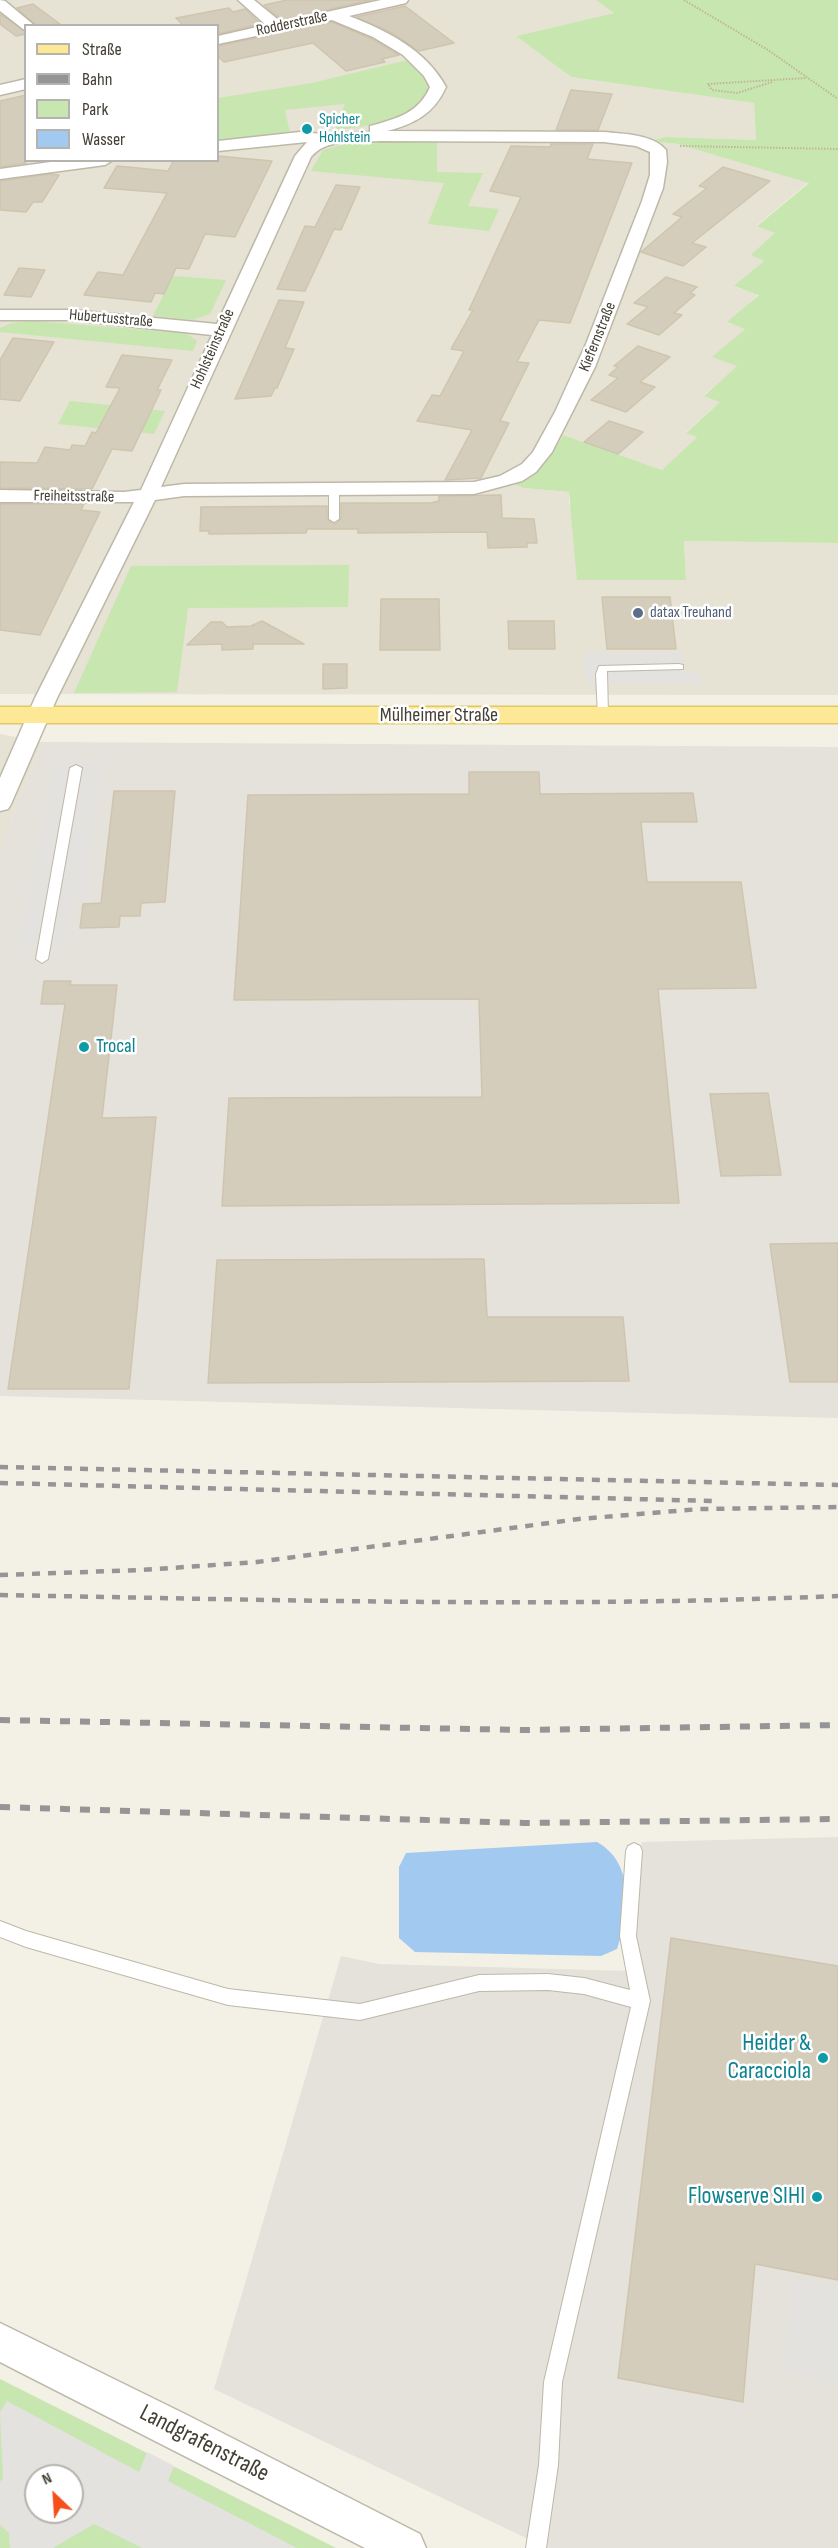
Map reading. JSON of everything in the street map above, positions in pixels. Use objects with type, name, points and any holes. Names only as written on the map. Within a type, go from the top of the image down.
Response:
[{"type":"main road","name":"Mülheimer Straße","points":[[0,715],[838,715]]},
{"type":"street","points":[[246,0],[278,27]]},
{"type":"street","name":"Rodderstraße","points":[[219,40],[401,0]]},
{"type":"street","points":[[1,6],[25,24]]},
{"type":"street","points":[[219,146],[291,137],[323,140],[379,129],[413,117],[427,108],[438,87],[433,74],[415,57],[334,15]]},
{"type":"street","points":[[0,90],[24,84]]},
{"type":"street","name":"Kiefernstraße","points":[[148,495],[183,490],[487,487],[522,472],[535,462],[562,419],[590,361],[648,204],[659,172],[658,150],[640,142],[604,137],[380,136],[323,140]]},
{"type":"street","name":"Hohlsteinstraße","points":[[0,804],[39,716],[148,495],[221,330],[303,156],[310,147],[323,140]]},
{"type":"street","points":[[0,174],[90,162]]},
{"type":"street","name":"Hubertusstraße","points":[[0,315],[71,315],[221,330]]},
{"type":"street","name":"Freiheitsstraße","points":[[0,496],[124,498],[148,495]]},
{"type":"street","name":"Landgrafenstraße","points":[[0,2342],[174,2428],[406,2548]]},
{"type":"lane","points":[[334,490],[334,519]]},
{"type":"lane","points":[[603,715],[601,674],[603,668],[679,667]]},
{"type":"lane","points":[[42,959],[76,768]]},
{"type":"lane","points":[[536,2548],[548,2485],[554,2431],[554,2382],[641,2001],[628,1936],[634,1851]]},
{"type":"lane","points":[[0,1929],[26,1939],[228,1997],[360,2012],[479,1983],[548,1982],[584,1986],[641,2001]]},
{"type":"path","points":[[684,0],[768,50],[838,99]]},
{"type":"path","points":[[772,82],[737,93],[712,90],[708,84],[732,79],[772,82],[807,78]]},
{"type":"path","points":[[686,146],[838,149]]},
{"type":"shaded area","points":[[0,0],[596,0],[614,13],[516,36],[571,77],[754,103],[756,140],[666,137],[652,141],[678,144],[809,182],[757,225],[776,233],[752,255],[764,261],[735,287],[759,294],[728,323],[746,328],[713,357],[738,366],[704,395],[721,401],[686,432],[697,437],[662,470],[563,435],[554,454],[524,488],[569,492],[569,504],[686,580],[684,541],[838,543],[838,695],[0,694]]},
{"type":"shaded area","points":[[682,652],[685,672],[699,672],[701,684],[586,685],[584,653]]},
{"type":"shaded area","points":[[0,734],[42,742],[0,849]]},
{"type":"shaded area","points":[[42,742],[838,747],[838,1418],[0,1396],[0,849]]},
{"type":"shaded area","points":[[84,761],[100,764],[87,897],[73,896],[64,945],[19,947],[53,771],[61,766]]},
{"type":"shaded area","points":[[838,1837],[838,2548],[547,2548],[214,2389],[341,1956],[379,1964],[628,1971],[642,1842]]},
{"type":"shaded area","points":[[793,2278],[838,2288],[838,2385],[783,2373]]},
{"type":"shaded area","points":[[7,2401],[139,2472],[147,2452],[174,2466],[168,2481],[297,2548],[142,2548],[94,2524],[53,2548],[10,2548],[9,2533],[0,2525],[0,2482],[3,2478],[0,2412]]},
{"type":"green space","points":[[596,0],[838,0],[838,543],[684,541],[686,580],[577,580],[569,492],[524,488],[515,484],[543,464],[563,435],[662,470],[697,437],[686,433],[720,402],[704,396],[737,366],[712,357],[745,329],[727,322],[759,295],[734,286],[764,261],[751,255],[775,233],[757,226],[809,183],[678,144],[650,141],[666,137],[756,140],[754,103],[571,77],[516,36],[614,13]]},
{"type":"green space","points":[[408,60],[423,73],[429,87],[422,99],[412,108],[401,115],[375,124],[335,130],[345,104],[285,110],[290,133],[219,142],[219,98],[312,83]]},
{"type":"green space","points":[[362,139],[437,140],[437,172],[483,173],[468,206],[499,209],[489,231],[428,224],[444,183],[311,171],[323,150]]},
{"type":"green space","points":[[173,276],[226,280],[210,314],[193,320],[153,316]]},
{"type":"green space","points":[[34,321],[186,333],[197,341],[193,351],[0,332],[0,328],[12,323]]},
{"type":"green space","points":[[70,401],[165,411],[154,434],[58,424]]},
{"type":"green space","points":[[349,565],[348,607],[188,608],[177,692],[74,693],[131,566]]},
{"type":"green space","points":[[0,2379],[336,2548],[0,2548]]},
{"type":"water","points":[[597,1842],[609,1851],[618,1863],[626,1890],[624,1920],[617,1949],[601,1956],[415,1952],[399,1938],[399,1867],[406,1853]]},
{"type":"building","points":[[287,0],[371,0],[282,20],[264,5]]},
{"type":"building","points":[[33,4],[60,24],[35,24],[17,8]]},
{"type":"building","points":[[405,6],[454,43],[419,51],[392,33],[356,17]]},
{"type":"building","points":[[229,8],[233,12],[245,9],[261,24],[219,34],[219,24],[182,24],[176,18]]},
{"type":"building","points":[[0,14],[24,31],[24,34],[16,36],[0,24]]},
{"type":"building","points":[[332,22],[372,39],[399,55],[382,59],[385,62],[346,71],[313,43],[224,62],[219,57],[219,46]]},
{"type":"building","points":[[571,90],[612,94],[598,130],[556,130]]},
{"type":"building","points":[[24,95],[24,162],[26,163],[0,167],[0,101]]},
{"type":"building","points":[[551,144],[593,144],[587,159],[632,163],[570,323],[539,320],[517,362],[529,363],[500,421],[509,423],[481,478],[445,480],[472,430],[417,421],[432,395],[440,396],[464,351],[451,349],[473,310],[469,310],[521,197],[490,191],[511,146],[550,147]]},
{"type":"building","points":[[219,156],[272,161],[235,237],[205,234],[189,269],[176,268],[164,294],[155,293],[151,302],[84,295],[98,272],[123,275],[167,193],[104,188],[117,166],[168,171],[173,162],[219,162]]},
{"type":"building","points":[[723,167],[770,181],[692,243],[706,247],[683,266],[641,252],[682,217],[673,214],[707,188],[699,186]]},
{"type":"building","points":[[51,174],[59,175],[42,202],[33,202],[26,212],[0,210],[0,181]]},
{"type":"building","points":[[336,185],[360,187],[341,230],[334,229],[305,291],[277,289],[305,226],[315,227]]},
{"type":"building","points":[[19,268],[45,270],[31,297],[4,295]]},
{"type":"building","points":[[666,277],[697,287],[690,293],[695,295],[674,313],[682,315],[659,335],[627,324],[648,307],[634,303]]},
{"type":"building","points":[[279,300],[304,302],[285,348],[294,349],[277,388],[271,396],[235,399]]},
{"type":"building","points":[[13,338],[54,342],[20,401],[0,399],[0,360]]},
{"type":"building","points":[[638,346],[670,357],[640,382],[655,387],[626,412],[591,400],[618,378],[609,375],[618,367],[614,366]]},
{"type":"building","points":[[122,355],[172,360],[157,390],[161,390],[132,451],[112,449],[92,489],[0,488],[0,462],[37,463],[45,447],[70,450],[72,445],[85,446],[92,432],[96,433],[120,388],[106,387]]},
{"type":"building","points":[[609,421],[643,432],[618,454],[584,442]]},
{"type":"building","points":[[501,495],[502,518],[534,519],[537,543],[527,543],[527,547],[488,548],[487,532],[358,533],[358,529],[307,529],[306,533],[209,534],[209,531],[200,531],[201,507],[327,506],[327,519],[335,524],[341,519],[341,503],[430,503],[439,501],[439,496]]},
{"type":"building","points":[[0,504],[84,504],[81,510],[100,512],[40,635],[0,630]]},
{"type":"building","name":"datax Treuhand","points":[[602,597],[670,597],[676,649],[607,649]]},
{"type":"building","points":[[381,599],[439,599],[440,650],[380,650]]},
{"type":"building","points":[[262,621],[304,644],[253,644],[253,649],[222,650],[222,644],[187,645],[211,622],[222,622],[227,627],[251,626]]},
{"type":"building","points":[[508,621],[554,621],[555,649],[509,649]]},
{"type":"building","points":[[323,664],[347,664],[347,688],[323,689]]},
{"type":"building","points":[[469,772],[539,772],[540,794],[693,793],[697,822],[641,822],[647,882],[741,882],[756,988],[658,989],[679,1203],[222,1206],[229,1098],[482,1097],[479,999],[234,1000],[248,795],[469,794]]},
{"type":"building","points":[[114,791],[175,791],[165,902],[141,903],[140,916],[120,916],[119,927],[80,928],[83,904],[101,903]]},
{"type":"building","points":[[44,981],[71,981],[70,985],[117,985],[102,1118],[156,1117],[129,1389],[8,1389],[65,1004],[41,1004]]},
{"type":"building","points":[[768,1093],[781,1175],[721,1176],[710,1094]]},
{"type":"building","points":[[838,1243],[838,1382],[790,1382],[770,1244]]},
{"type":"building","points":[[484,1259],[487,1317],[623,1317],[629,1381],[208,1383],[217,1260]]},
{"type":"building","points":[[671,1938],[838,1966],[838,2280],[755,2264],[743,2402],[618,2378]]},
{"type":"railway","points":[[0,1467],[838,1485]]},
{"type":"railway","points":[[0,1483],[714,1501]]},
{"type":"railway","points":[[0,1575],[142,1570],[257,1562],[579,1519],[700,1509],[838,1507]]},
{"type":"railway","points":[[0,1595],[524,1602],[629,1602],[838,1596]]},
{"type":"railway","points":[[0,1720],[524,1730],[838,1725]]},
{"type":"railway","points":[[0,1807],[524,1823],[838,1819]]},
{"type":"place","name":"Spicher Hohlstein","points":[[307,129]]},
{"type":"place","name":"datax Treuhand","points":[[638,613]]},
{"type":"place","name":"Trocal","points":[[84,1047]]},
{"type":"place","name":"Heider & Caracciola","points":[[823,2058]]},
{"type":"place","name":"Flowserve SIHI","points":[[817,2197]]}]
